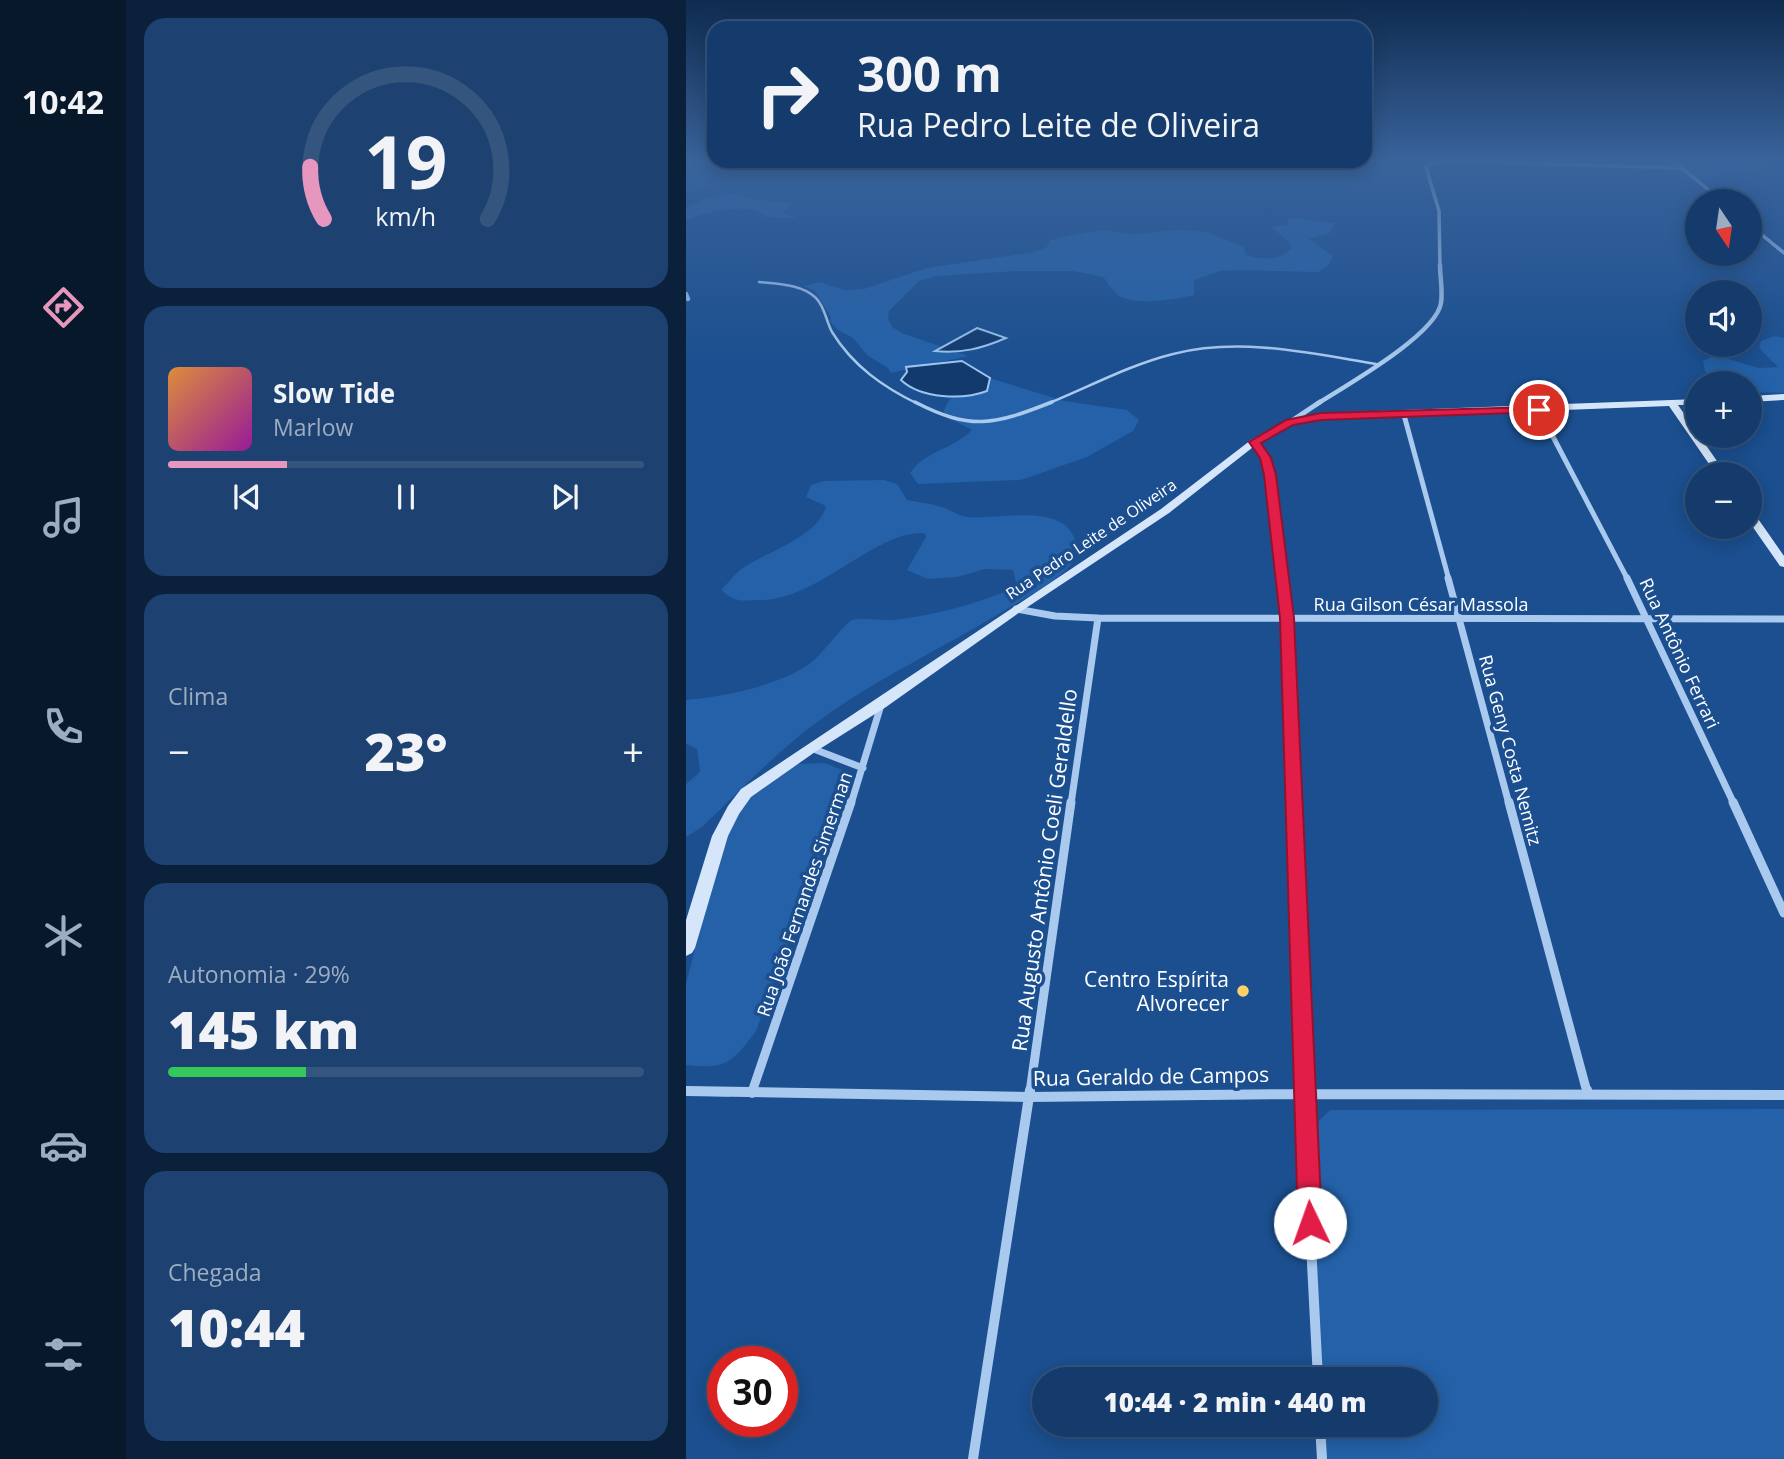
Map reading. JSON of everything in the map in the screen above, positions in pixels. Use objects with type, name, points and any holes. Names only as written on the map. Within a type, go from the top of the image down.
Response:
[{"type":"street","points":[[1290,422],[1415,339],[1436,315],[1441,304],[1439,227]]},
{"type":"street","points":[[1762,235],[1784,253]]},
{"type":"street","points":[[1762,398],[1784,397]]},
{"type":"street","name":"Rua Pedro Leite de Oliveira","points":[[686,948],[720,836],[733,810],[746,793],[1165,511],[1254,442],[1290,422],[1321,416],[1685,402]]},
{"type":"street","points":[[1672,403],[1713,462]]},
{"type":"street","name":"Rua Antônio Ferrari","points":[[1539,410],[1648,618],[1784,913]]},
{"type":"street","name":"Rua Geny Costa Nemitz","points":[[1404,415],[1588,1094]]},
{"type":"street","points":[[1254,442],[1266,458],[1270,475],[1287,618],[1303,1094],[1317,1367]]},
{"type":"street","points":[[1762,532],[1784,564]]},
{"type":"street","name":"Rua Gilson César Massola","points":[[1016,609],[1055,616],[1098,618],[1784,619]]},
{"type":"street","name":"Rua Augusto Antônio Coeli Geraldello","points":[[973,1459],[1030,1097],[1098,618]]},
{"type":"street","name":"Rua João Fernandes Simerman","points":[[752,1093],[863,768],[881,704]]},
{"type":"street","points":[[810,748],[863,768]]},
{"type":"street","name":"Rua Geraldo de Campos","points":[[686,1091],[1030,1097],[1303,1094],[1784,1095]]},
{"type":"street","points":[[1321,1437],[1322,1459]]},
{"type":"lane","points":[[759,282],[806,291],[817,298],[831,330],[869,375],[942,416],[964,422],[987,422],[1013,416],[1152,359],[1198,348],[1228,346],[1280,349],[1376,364]]},
{"type":"shaded area","points":[[1271,227],[1333,227],[1330,233],[1309,239],[1333,256],[1329,264],[1318,272],[1220,271],[1194,280],[1194,295],[1151,301],[1119,296],[1103,277],[1073,271],[936,276],[919,281],[889,311],[888,319],[892,327],[968,356],[891,373],[888,368],[867,355],[853,338],[838,330],[830,321],[831,317],[815,291],[804,286],[819,282],[844,290],[864,289],[927,268],[1034,252],[1047,247],[1050,240],[1100,230],[1135,234],[1177,230],[1206,232],[1243,246],[1246,255],[1258,258],[1282,255],[1292,248],[1288,241]]},
{"type":"shaded area","points":[[977,328],[1006,338],[972,349],[935,351]]},
{"type":"shaded area","points":[[1774,336],[1784,338],[1784,393],[1762,392],[1762,371],[1705,371],[1703,361],[1712,357],[1722,357],[1758,368],[1778,367],[1762,351],[1762,341]]},
{"type":"shaded area","points":[[962,361],[990,378],[987,391],[966,396],[942,396],[919,391],[901,380],[907,372],[906,367]]},
{"type":"shaded area","points":[[980,375],[1064,401],[1127,410],[1139,420],[1133,431],[1087,457],[1021,480],[918,484],[910,473],[917,465],[972,430],[943,415],[952,396]]},
{"type":"shaded area","points":[[884,480],[897,484],[907,500],[942,507],[964,516],[1032,516],[1062,523],[1072,534],[1077,550],[1075,559],[1059,576],[1034,593],[887,677],[820,720],[774,758],[702,827],[686,837],[686,784],[700,772],[697,749],[686,744],[686,700],[735,693],[784,678],[812,662],[852,620],[894,620],[941,612],[1017,587],[1013,570],[985,569],[957,577],[928,579],[907,570],[926,537],[924,533],[905,535],[886,542],[825,578],[783,597],[740,600],[721,590],[740,570],[813,527],[826,506],[806,497],[811,485],[824,481]]},
{"type":"shaded area","points":[[825,763],[842,770],[847,786],[756,1031],[727,1062],[711,1066],[686,1065],[686,984],[718,859],[734,818],[752,793],[798,764]]},
{"type":"shaded area","points":[[1784,1109],[1784,1459],[1325,1459],[1324,1437],[1438,1437],[1438,1367],[1319,1367],[1306,1133],[1330,1110]]},
{"type":"waterway","points":[[686,294],[688,299]]},
{"type":"place","name":"Centro Espírita Alvorecer","points":[[1243,991]]},
{"type":"route","points":[[1310,1223],[1287,618],[1270,475],[1266,458],[1254,442],[1290,422],[1321,416],[1539,410]]}]
